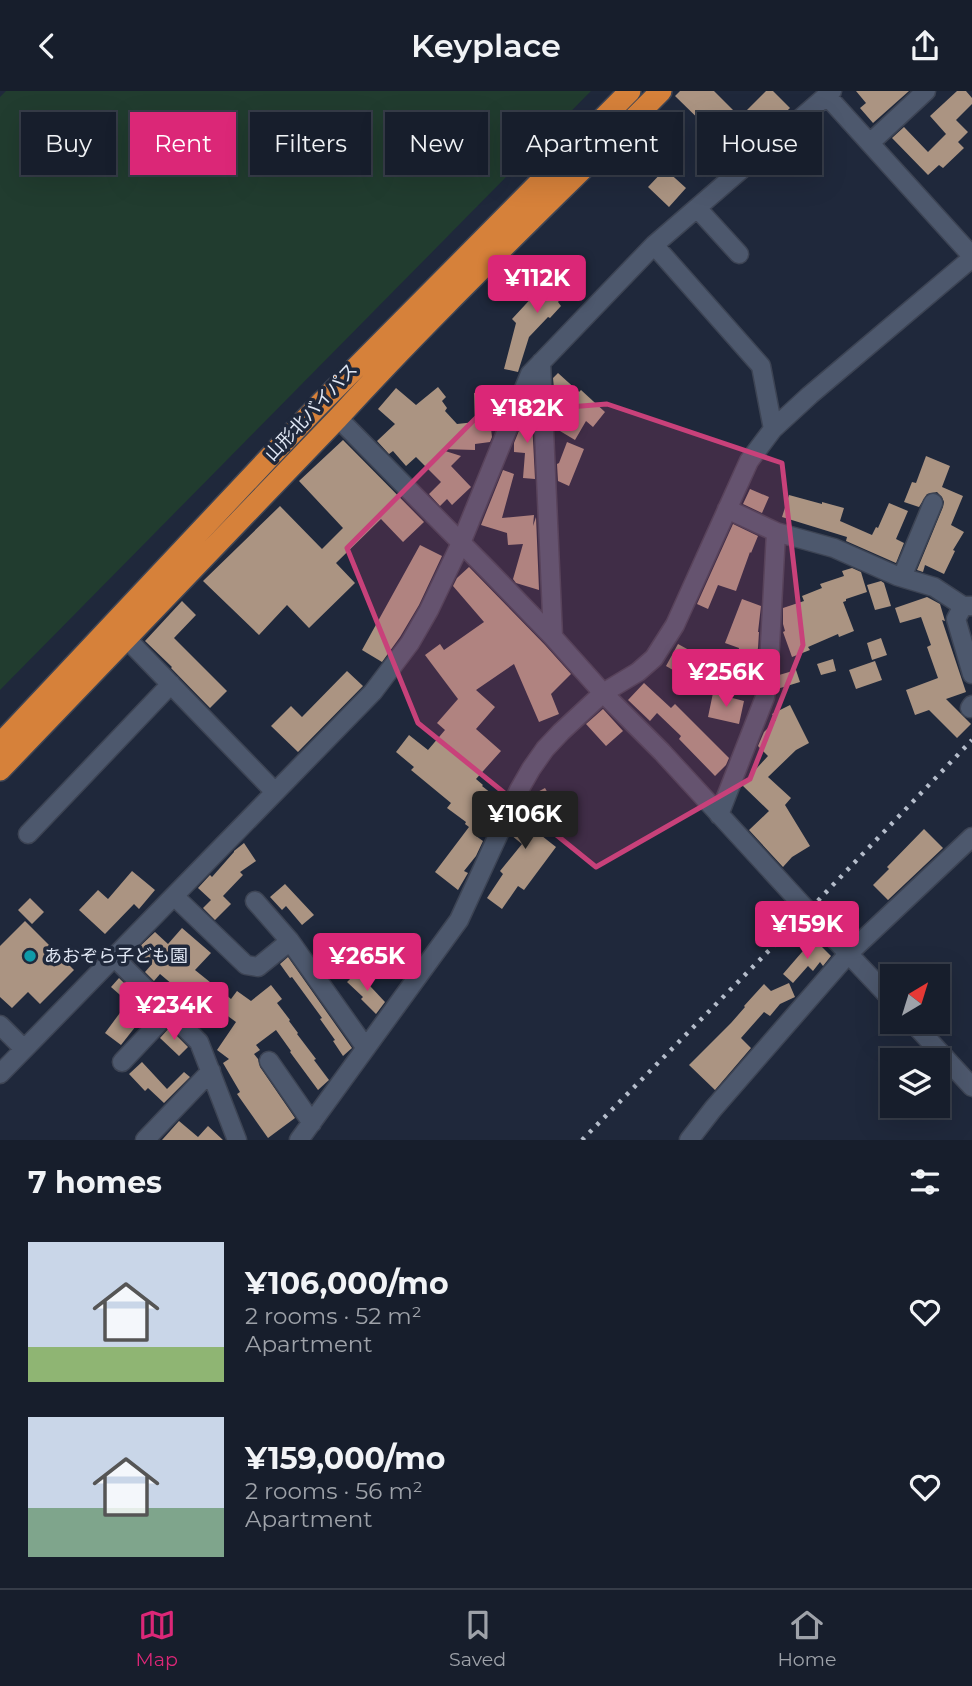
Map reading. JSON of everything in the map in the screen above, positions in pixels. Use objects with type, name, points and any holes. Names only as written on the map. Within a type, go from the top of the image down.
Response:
[{"type":"highway","name":"山形北バイパス","points":[[0,744],[315,409],[630,91]]},
{"type":"highway","name":"山形北バイパス","points":[[0,770],[461,288],[661,91]]},
{"type":"street","points":[[870,143],[926,91]]},
{"type":"street","points":[[0,1074],[373,692],[410,643],[429,610],[461,543],[530,374],[654,246],[830,93],[870,143],[972,257],[773,429],[749,461],[675,625],[654,658],[638,672],[603,694],[561,731],[531,769],[459,920],[299,1140]]},
{"type":"street","points":[[697,208],[739,254]]},
{"type":"street","points":[[654,246],[761,366],[773,429]]},
{"type":"street","points":[[541,362],[553,638]]},
{"type":"street","points":[[338,418],[553,638],[880,987]]},
{"type":"street","points":[[902,577],[933,503]]},
{"type":"street","points":[[727,509],[776,532],[834,548],[902,577],[934,587],[967,606],[956,619],[972,674]]},
{"type":"street","points":[[719,815],[765,697],[776,532]]},
{"type":"street","points":[[126,638],[275,792]]},
{"type":"street","points":[[28,834],[171,684]]},
{"type":"street","points":[[689,1140],[849,953],[972,837]]},
{"type":"street","points":[[174,896],[247,965],[258,967],[290,941]]},
{"type":"street","points":[[255,901],[290,941],[366,1048]]},
{"type":"street","points":[[114,957],[199,1042],[237,1140]]},
{"type":"street","points":[[122,1062],[169,1012]]},
{"type":"street","points":[[0,1025],[24,1049]]},
{"type":"street","points":[[923,1034],[972,1087]]},
{"type":"street","points":[[268,1061],[312,1123]]},
{"type":"street","points":[[145,1140],[211,1072]]},
{"type":"highlighted area","points":[[607,404],[782,463],[803,645],[750,779],[596,867],[418,723],[347,548],[480,414]]},
{"type":"green space","points":[[6,91],[591,91],[570,112],[502,112],[502,175],[508,175],[0,690],[0,97]]},
{"type":"building","points":[[680,91],[714,91],[735,112],[697,112],[697,117],[675,96]]},
{"type":"building","points":[[766,91],[773,91],[790,108],[786,112],[745,112]]},
{"type":"building","points":[[856,91],[909,91],[873,123],[860,108],[866,103]]},
{"type":"building","points":[[957,91],[966,91],[972,98],[972,104],[956,120],[968,132],[958,142],[964,148],[943,168],[939,165],[928,175],[892,138],[904,127],[928,152],[946,134],[930,116]]},
{"type":"building","points":[[659,175],[672,175],[686,188],[669,207],[648,187]]},
{"type":"building","points":[[561,266],[577,280],[558,302],[561,306],[529,337],[518,372],[504,369],[516,323],[512,319]]},
{"type":"building","points":[[558,373],[605,412],[593,427],[586,421],[575,440],[555,428],[555,413],[563,398],[554,389],[553,378]]},
{"type":"building","points":[[438,387],[446,397],[442,401],[447,408],[445,411],[457,424],[475,422],[474,393],[499,391],[509,396],[500,417],[489,412],[492,437],[490,442],[475,444],[475,450],[442,449],[461,456],[451,466],[471,487],[452,505],[447,499],[440,506],[429,494],[441,482],[416,457],[406,466],[393,451],[389,454],[377,441],[395,424],[378,409],[396,388],[416,405]]},
{"type":"building","points":[[531,401],[535,479],[523,478],[525,453],[514,452],[514,443]]},
{"type":"building","points":[[343,440],[424,522],[403,542],[381,519],[336,563],[355,583],[309,628],[287,605],[259,635],[203,581],[280,506],[322,549],[343,528],[299,481]]},
{"type":"building","points":[[567,442],[584,449],[569,486],[558,481],[557,464]]},
{"type":"building","points":[[926,456],[950,466],[942,487],[963,496],[951,525],[964,532],[953,550],[955,551],[944,574],[925,565],[923,572],[917,570],[943,507],[942,497],[937,492],[927,494],[919,507],[904,502],[912,482],[916,483]]},
{"type":"building","points":[[503,470],[514,474],[502,518],[534,515],[533,526],[536,517],[539,590],[516,583],[513,579],[523,544],[508,545],[507,533],[481,525]]},
{"type":"building","points":[[750,489],[769,497],[762,513],[743,504]]},
{"type":"building","points":[[789,495],[844,508],[840,521],[872,535],[889,503],[908,511],[896,539],[904,543],[896,563],[846,541],[847,537],[782,517]]},
{"type":"building","points":[[733,524],[758,536],[736,591],[718,585],[708,609],[697,604]]},
{"type":"building","points":[[420,545],[442,556],[419,605],[382,662],[362,650]]},
{"type":"building","points":[[469,567],[571,674],[551,694],[559,714],[539,722],[514,664],[476,690],[495,707],[476,729],[501,751],[476,779],[501,801],[476,836],[483,841],[476,856],[464,871],[468,873],[458,890],[435,872],[469,827],[447,808],[451,803],[411,770],[414,767],[396,752],[409,735],[428,750],[445,730],[437,723],[458,699],[425,655],[440,644],[444,650],[484,622],[453,586]]},
{"type":"building","points":[[852,568],[861,572],[867,592],[843,602],[854,631],[839,637],[838,634],[792,657],[783,632],[783,608],[804,601],[802,596],[822,588],[820,584],[844,576],[842,571]]},
{"type":"building","points":[[881,581],[891,606],[875,610],[867,585]]},
{"type":"building","points":[[927,597],[940,604],[945,621],[942,620],[966,692],[946,699],[971,724],[957,738],[929,710],[915,715],[906,690],[938,678],[927,647],[931,645],[921,617],[900,623],[895,608]]},
{"type":"building","points":[[742,599],[761,606],[755,658],[758,658],[756,676],[735,672],[739,648],[725,643]]},
{"type":"building","points":[[182,601],[196,615],[174,638],[227,691],[210,708],[145,641]]},
{"type":"building","points":[[881,638],[887,655],[872,660],[867,643]]},
{"type":"building","points":[[678,644],[700,656],[687,678],[666,666]]},
{"type":"building","points":[[833,659],[836,671],[821,675],[817,664]]},
{"type":"building","points":[[875,661],[882,680],[856,689],[849,670]]},
{"type":"building","points":[[796,670],[800,682],[777,689],[779,675]]},
{"type":"building","points":[[347,671],[363,686],[298,752],[271,726],[291,706],[302,717]]},
{"type":"building","points":[[644,683],[671,708],[675,704],[729,758],[715,776],[657,713],[650,721],[628,700]]},
{"type":"building","points":[[713,693],[744,701],[739,724],[708,717]]},
{"type":"building","points":[[790,705],[809,743],[796,750],[768,777],[791,798],[785,805],[810,846],[792,857],[783,867],[749,830],[769,811],[743,786],[768,756],[758,746],[764,732],[776,720],[772,714]]},
{"type":"building","points":[[603,709],[623,731],[606,746],[586,724]]},
{"type":"building","points":[[545,788],[557,809],[528,825],[556,847],[524,890],[518,886],[502,909],[487,898],[503,874],[500,871],[522,844],[511,835],[531,808],[528,797]]},
{"type":"building","points":[[924,829],[943,848],[888,900],[873,885]]},
{"type":"building","points":[[244,843],[256,861],[240,872],[243,875],[223,896],[231,904],[215,920],[203,908],[211,900],[198,888]]},
{"type":"building","points":[[132,871],[155,890],[139,909],[134,904],[105,934],[79,910],[98,890],[108,899]]},
{"type":"building","points":[[285,884],[314,915],[302,925],[286,906],[282,910],[270,897]]},
{"type":"building","points":[[30,898],[44,912],[32,924],[18,910]]},
{"type":"building","name":"あおぞら子ども園","points":[[25,921],[74,970],[40,1004],[28,992],[12,1008],[0,997],[0,946]]},
{"type":"building","points":[[182,928],[211,953],[195,970],[231,999],[237,991],[251,1001],[271,985],[282,999],[277,1003],[329,1080],[318,1090],[276,1030],[256,1045],[260,1050],[254,1054],[260,1067],[295,1118],[268,1138],[237,1094],[240,1092],[223,1063],[229,1059],[217,1050],[236,1022],[210,1003],[207,1007],[181,988],[179,990],[160,974],[154,981],[145,972],[152,964],[136,950],[155,932],[168,944]]},
{"type":"building","points":[[815,940],[831,956],[823,966],[820,962],[813,971],[808,966],[793,983],[783,974]]},
{"type":"building","points":[[288,957],[352,1048],[343,1056],[320,1019],[322,1018],[280,964]]},
{"type":"building","points":[[357,972],[385,1002],[376,1014],[347,982]]},
{"type":"building","points":[[119,978],[153,1012],[146,1020],[143,1017],[121,1045],[105,1033],[128,1002],[111,987]]},
{"type":"building","points":[[789,983],[795,997],[780,1004],[770,1016],[764,1012],[741,1038],[751,1048],[715,1090],[689,1065],[731,1023],[764,984],[771,991]]},
{"type":"building","points":[[169,1028],[188,1047],[179,1056],[160,1038]]},
{"type":"building","points":[[142,1062],[167,1089],[184,1072],[190,1077],[164,1103],[148,1088],[145,1091],[129,1074]]},
{"type":"building","points":[[179,1121],[198,1137],[208,1126],[223,1140],[162,1140]]},
{"type":"railway","points":[[582,1140],[972,740]]},
{"type":"place","name":"あおぞら子ども園","points":[[30,956]]}]
